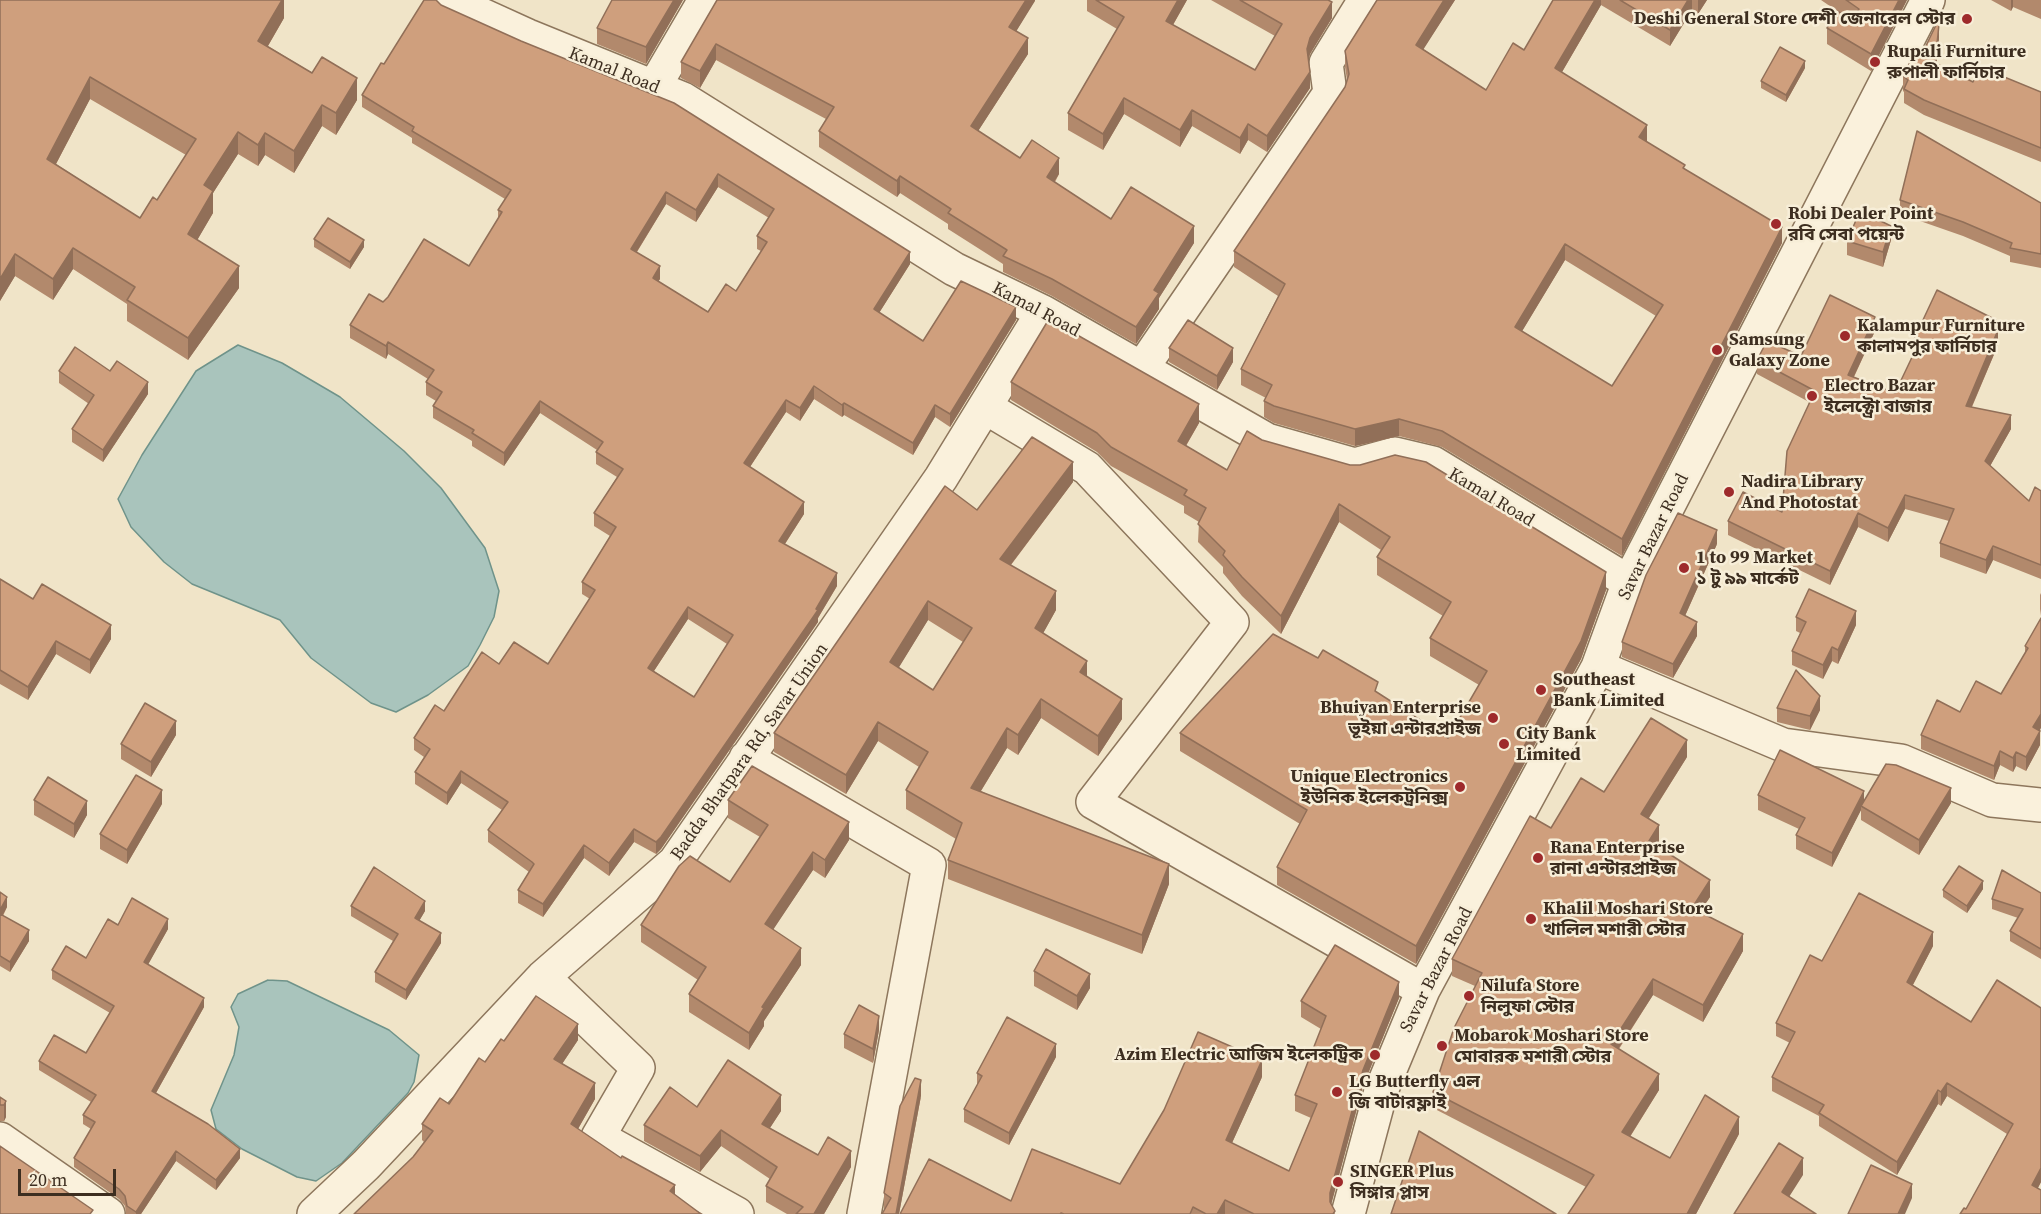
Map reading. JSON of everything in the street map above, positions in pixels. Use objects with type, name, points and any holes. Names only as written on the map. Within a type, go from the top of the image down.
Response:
[{"type":"street","name":"Kamal Road","points":[[449,0],[528,36],[683,99],[954,269],[1043,312],[1267,440],[1355,465],[1395,454],[1433,463],[1629,582]]},
{"type":"street","points":[[654,87],[705,0]]},
{"type":"street","points":[[1142,368],[1330,93],[1326,63],[1365,0]]},
{"type":"street","name":"Savar Bazar Road","points":[[1348,1214],[1381,1091],[1423,990],[1598,667],[1629,582],[1928,0]]},
{"type":"street","name":"Badda Bhatpara Rd, Savar Union","points":[[314,1214],[366,1165],[543,977],[675,862],[941,478],[1043,312]]},
{"type":"street","points":[[985,407],[1087,468],[1232,622],[1093,802],[1423,990]]},
{"type":"street","points":[[1598,667],[1783,745],[1901,761],[1992,800],[2041,805]]},
{"type":"street","points":[[747,758],[929,865],[864,1214]]},
{"type":"street","points":[[543,977],[638,1068],[598,1137],[736,1214]]},
{"type":"street","points":[[0,1139],[108,1214]]},
{"type":"water","points":[[238,345],[282,363],[340,397],[404,451],[441,488],[485,548],[499,591],[494,617],[480,645],[468,666],[428,695],[396,712],[371,703],[311,658],[280,620],[192,584],[164,562],[131,527],[118,499],[142,455],[196,371]]},
{"type":"water","points":[[268,980],[287,981],[389,1030],[419,1055],[414,1082],[408,1093],[342,1163],[316,1181],[297,1177],[242,1149],[216,1129],[211,1110],[234,1055],[239,1027],[231,1007],[238,994]]},
{"type":"building","points":[[0,0],[282,0],[258,41],[312,73],[322,57],[357,78],[336,113],[322,105],[294,151],[265,133],[258,145],[238,132],[204,185],[213,191],[188,234],[239,266],[188,338],[127,300],[135,287],[73,248],[53,279],[15,254],[0,279]],"holes":[[[90,77],[196,139],[157,200],[153,197],[140,218],[47,159]]]},
{"type":"building","points":[[424,0],[436,0],[441,5],[521,41],[674,103],[910,252],[874,309],[923,341],[961,281],[1016,307],[950,414],[935,405],[913,443],[844,403],[842,405],[814,386],[800,408],[786,400],[744,463],[804,502],[779,541],[837,573],[816,609],[818,610],[661,837],[656,842],[634,829],[609,863],[584,845],[543,904],[518,890],[534,864],[488,830],[508,802],[461,771],[447,793],[415,772],[430,749],[414,738],[435,705],[444,711],[482,652],[499,664],[514,642],[548,664],[595,590],[582,582],[616,527],[594,513],[623,469],[596,452],[603,442],[540,401],[504,453],[472,433],[474,430],[433,406],[442,392],[426,382],[434,370],[388,342],[386,346],[350,325],[369,294],[383,302],[388,297],[424,239],[469,266],[502,212],[498,210],[511,190],[412,131],[414,127],[362,95],[381,63],[384,64]],"holes":[[[718,174],[774,209],[757,236],[767,242],[736,291],[726,284],[708,312],[653,278],[660,266],[631,249],[666,192],[696,210]],[[688,607],[733,635],[694,697],[648,668]]]},
{"type":"building","points":[[612,0],[674,0],[646,47],[597,28]]},
{"type":"building","points":[[717,0],[1026,0],[1009,27],[1028,38],[971,126],[1020,158],[1032,140],[1059,158],[1047,177],[1111,219],[1131,187],[1194,226],[1154,290],[1159,293],[1136,327],[1052,279],[1003,256],[1007,250],[948,213],[951,209],[900,176],[897,181],[819,131],[834,107],[716,44],[700,71],[681,62]]},
{"type":"building","points":[[1096,0],[1178,0],[1166,21],[1255,70],[1282,24],[1240,0],[1328,0],[1332,2],[1310,38],[1307,49],[1310,72],[1267,136],[1248,124],[1240,138],[1192,110],[1180,130],[1124,98],[1103,134],[1068,113],[1124,17]]},
{"type":"building","points":[[1377,0],[1444,0],[1416,45],[1486,90],[1513,43],[1524,50],[1553,0],[1595,0],[1555,68],[1647,125],[1639,137],[1685,165],[1683,168],[1782,227],[1622,539],[1442,431],[1399,419],[1355,429],[1274,406],[1264,401],[1272,385],[1241,369],[1285,284],[1234,251],[1345,87],[1349,74],[1345,51]],"holes":[[[1565,244],[1663,305],[1612,386],[1515,327]]]},
{"type":"building","points":[[1620,0],[1688,0],[1670,30]]},
{"type":"building","points":[[1846,0],[1899,0],[1871,54],[1827,28],[1837,11],[1853,19],[1859,9]]},
{"type":"building","points":[[1937,23],[1939,24],[1934,74],[1939,65],[1973,82],[1980,67],[2041,92],[2041,148],[1924,100],[1904,89],[1908,80],[1903,76],[1915,52],[1921,56]]},
{"type":"building","points":[[1780,47],[1805,61],[1786,95],[1761,81]]},
{"type":"building","points":[[1917,131],[2041,203],[2041,254],[2010,248],[2012,243],[1963,222],[1900,200]]},
{"type":"building","points":[[1860,211],[1891,226],[1883,252],[1847,241]]},
{"type":"building","points":[[328,218],[364,240],[350,262],[314,239]]},
{"type":"building","points":[[1937,290],[1996,320],[1998,330],[1966,406],[2011,415],[1985,461],[2029,501],[2035,487],[2041,491],[2041,565],[1993,546],[1986,560],[1940,543],[1954,509],[1905,495],[1888,528],[1858,513],[1830,571],[1728,521],[1743,492],[1782,512],[1787,451],[1815,391],[1757,360],[1767,341],[1801,356],[1830,295],[1875,317],[1848,375],[1895,393],[1914,353],[1915,337]]},
{"type":"building","points":[[1049,319],[1199,404],[1178,441],[1227,470],[1247,431],[1262,440],[1350,465],[1360,465],[1395,455],[1426,462],[1606,572],[1581,641],[1416,946],[1277,867],[1307,810],[1180,733],[1273,634],[1318,658],[1323,650],[1378,682],[1375,691],[1448,738],[1487,671],[1430,638],[1451,602],[1377,557],[1390,537],[1339,504],[1281,616],[1242,577],[1223,555],[1225,551],[1198,524],[1206,508],[1184,495],[1187,490],[1111,447],[1097,433],[1011,382]]},
{"type":"building","points":[[1188,320],[1233,348],[1217,376],[1169,348]]},
{"type":"building","points":[[75,347],[110,371],[117,361],[148,382],[103,450],[72,429],[94,395],[59,371]]},
{"type":"building","points":[[1032,437],[1073,462],[1000,559],[1056,591],[1035,628],[1087,661],[1080,672],[1122,699],[1098,736],[1041,699],[1018,735],[1007,728],[971,788],[1169,864],[1142,935],[948,860],[962,823],[906,790],[928,752],[878,722],[846,775],[774,733],[945,486],[977,510]],"holes":[[[928,601],[972,628],[933,690],[890,662]]]},
{"type":"building","points":[[1678,513],[1717,530],[1680,613],[1697,622],[1673,664],[1622,642],[1646,575]]},
{"type":"building","points":[[0,579],[33,599],[42,584],[111,625],[90,660],[56,641],[28,687],[0,670]]},
{"type":"building","points":[[1809,589],[1856,611],[1838,650],[1832,647],[1823,665],[1792,651],[1806,622],[1796,617]]},
{"type":"building","points":[[2041,618],[2041,714],[2033,727],[2040,731],[2026,757],[2016,752],[2013,758],[2000,751],[1994,766],[1921,735],[1937,700],[1960,712],[1976,681],[2001,694],[2028,648],[2025,646]]},
{"type":"building","points":[[1796,670],[1820,696],[1810,716],[1777,708]]},
{"type":"building","points":[[145,703],[176,721],[151,762],[121,744]]},
{"type":"building","points":[[1651,718],[1687,740],[1641,814],[1659,825],[1649,841],[1710,880],[1692,908],[1743,934],[1703,1005],[1653,979],[1611,1044],[1659,1074],[1622,1132],[1670,1158],[1705,1095],[1739,1117],[1687,1214],[1568,1214],[1594,1175],[1433,1092],[1454,1028],[1482,973],[1452,959],[1530,816],[1551,828],[1581,778],[1604,792]]},
{"type":"building","points":[[1780,750],[1864,791],[1832,853],[1796,835],[1805,818],[1758,795]]},
{"type":"building","points":[[1886,764],[1896,765],[1951,788],[1919,840],[1861,806]]},
{"type":"building","points":[[752,766],[849,822],[825,860],[813,852],[765,924],[801,948],[762,1007],[764,1008],[749,1033],[689,994],[706,967],[641,925],[679,866],[690,856],[730,882],[768,825],[728,800]]},
{"type":"building","points":[[136,775],[162,790],[127,850],[100,834]]},
{"type":"building","points":[[48,777],[87,801],[74,824],[34,800]]},
{"type":"building","points":[[1959,866],[1983,881],[1967,906],[1943,890]]},
{"type":"building","points":[[374,867],[425,901],[415,918],[441,933],[406,990],[375,972],[398,934],[351,906]]},
{"type":"building","points":[[2002,870],[2041,893],[2041,949],[2010,931],[2023,909],[1992,899]]},
{"type":"building","points":[[0,892],[7,897],[0,910]]},
{"type":"building","points":[[1859,893],[1933,932],[1907,982],[1971,1022],[1997,980],[2041,1008],[2041,1168],[2032,1185],[2041,1190],[2041,1214],[1960,1214],[1964,1208],[1966,1209],[2013,1124],[1947,1083],[1941,1092],[1938,1090],[1897,1162],[1819,1113],[1824,1105],[1772,1077],[1795,1032],[1776,1023],[1810,955],[1822,961]]},
{"type":"building","points":[[132,898],[168,919],[144,962],[204,998],[152,1091],[208,1124],[240,1149],[216,1180],[176,1151],[136,1212],[127,1206],[125,1196],[119,1189],[74,1158],[95,1122],[83,1115],[96,1095],[39,1061],[54,1035],[86,1053],[114,1006],[52,970],[66,946],[86,958],[108,919],[118,925]]},
{"type":"building","points":[[0,914],[29,930],[10,962],[0,956]]},
{"type":"building","points":[[1335,945],[1399,982],[1363,1070],[1330,1193],[1330,1202],[1335,1211],[1333,1214],[1254,1214],[1225,1200],[1217,1214],[1206,1214],[1193,1207],[1190,1214],[900,1214],[929,1159],[1011,1201],[1032,1149],[1120,1184],[1164,1110],[1198,1032],[1262,1060],[1226,1140],[1289,1171],[1317,1104],[1295,1095],[1326,1016],[1301,1001]]},
{"type":"building","points":[[1046,949],[1090,974],[1077,996],[1034,971]]},
{"type":"building","points":[[536,996],[578,1024],[554,1059],[595,1083],[571,1124],[621,1158],[622,1156],[675,1185],[670,1191],[701,1214],[354,1214],[413,1157],[433,1131],[422,1124],[440,1098],[449,1104],[479,1058],[485,1062],[501,1039],[504,1041]]},
{"type":"building","points":[[859,1005],[879,1016],[873,1049],[844,1034]]},
{"type":"building","points":[[1007,1017],[1056,1044],[1009,1133],[964,1109],[982,1076],[977,1073]]},
{"type":"building","points":[[728,1060],[781,1095],[762,1124],[818,1155],[828,1137],[851,1151],[814,1214],[796,1214],[803,1207],[766,1186],[777,1167],[721,1130],[700,1156],[644,1125],[670,1087],[697,1107]]},
{"type":"building","points":[[915,1078],[921,1080],[896,1214],[882,1214],[891,1198],[884,1193],[900,1106]]},
{"type":"building","points":[[0,1097],[6,1101],[4,1105],[0,1105]]},
{"type":"building","points":[[1419,1131],[1556,1214],[1391,1214]]},
{"type":"building","points":[[1779,1143],[1803,1158],[1782,1192],[1816,1214],[1734,1214]]},
{"type":"building","points":[[0,1146],[93,1210],[90,1214],[0,1214]]},
{"type":"building","points":[[1871,1165],[1912,1184],[1898,1214],[1848,1214]]},
{"type":"place","name":"Deshi General Store দেশী জেনারেল স্টোর","points":[[1967,19]]},
{"type":"place","name":"Rupali Furniture রুপালী ফার্নিচার","points":[[1875,62]]},
{"type":"place","name":"Robi Dealer Point রবি সেবা পয়েন্ট","points":[[1776,224]]},
{"type":"place","name":"Kalampur Furniture কালামপুর ফার্নিচার","points":[[1845,336]]},
{"type":"place","name":"Samsung Galaxy Zone","points":[[1717,350]]},
{"type":"place","name":"Electro Bazar ইলেক্ট্রো বাজার","points":[[1812,396]]},
{"type":"place","name":"Nadira Library And Photostat","points":[[1729,492]]},
{"type":"place","name":"1 to 99 Market ১ টু ৯৯ মার্কেট","points":[[1684,568]]},
{"type":"place","name":"Southeast Bank Limited","points":[[1541,690]]},
{"type":"place","name":"Bhuiyan Enterprise ভূইয়া এন্টারপ্রাইজ","points":[[1493,718]]},
{"type":"place","name":"City Bank Limited","points":[[1504,744]]},
{"type":"place","name":"Unique Electronics ইউনিক ইলেকট্রনিক্স","points":[[1460,787]]},
{"type":"place","name":"Rana Enterprise রানা এন্টারপ্রাইজ","points":[[1538,858]]},
{"type":"place","name":"Khalil Moshari Store খালিল মশারী স্টোর","points":[[1531,919]]},
{"type":"place","name":"Nilufa Store নিলুফা স্টোর","points":[[1469,996]]},
{"type":"place","name":"Mobarok Moshari Store মোবারক মশারী স্টোর","points":[[1442,1046]]},
{"type":"place","name":"Azim Electric আজিম ইলেকট্রিক","points":[[1375,1055]]},
{"type":"place","name":"LG Butterfly এল জি বাটারফ্লাই","points":[[1337,1092]]},
{"type":"place","name":"SINGER Plus সিঙ্গার প্লাস","points":[[1338,1182]]}]
